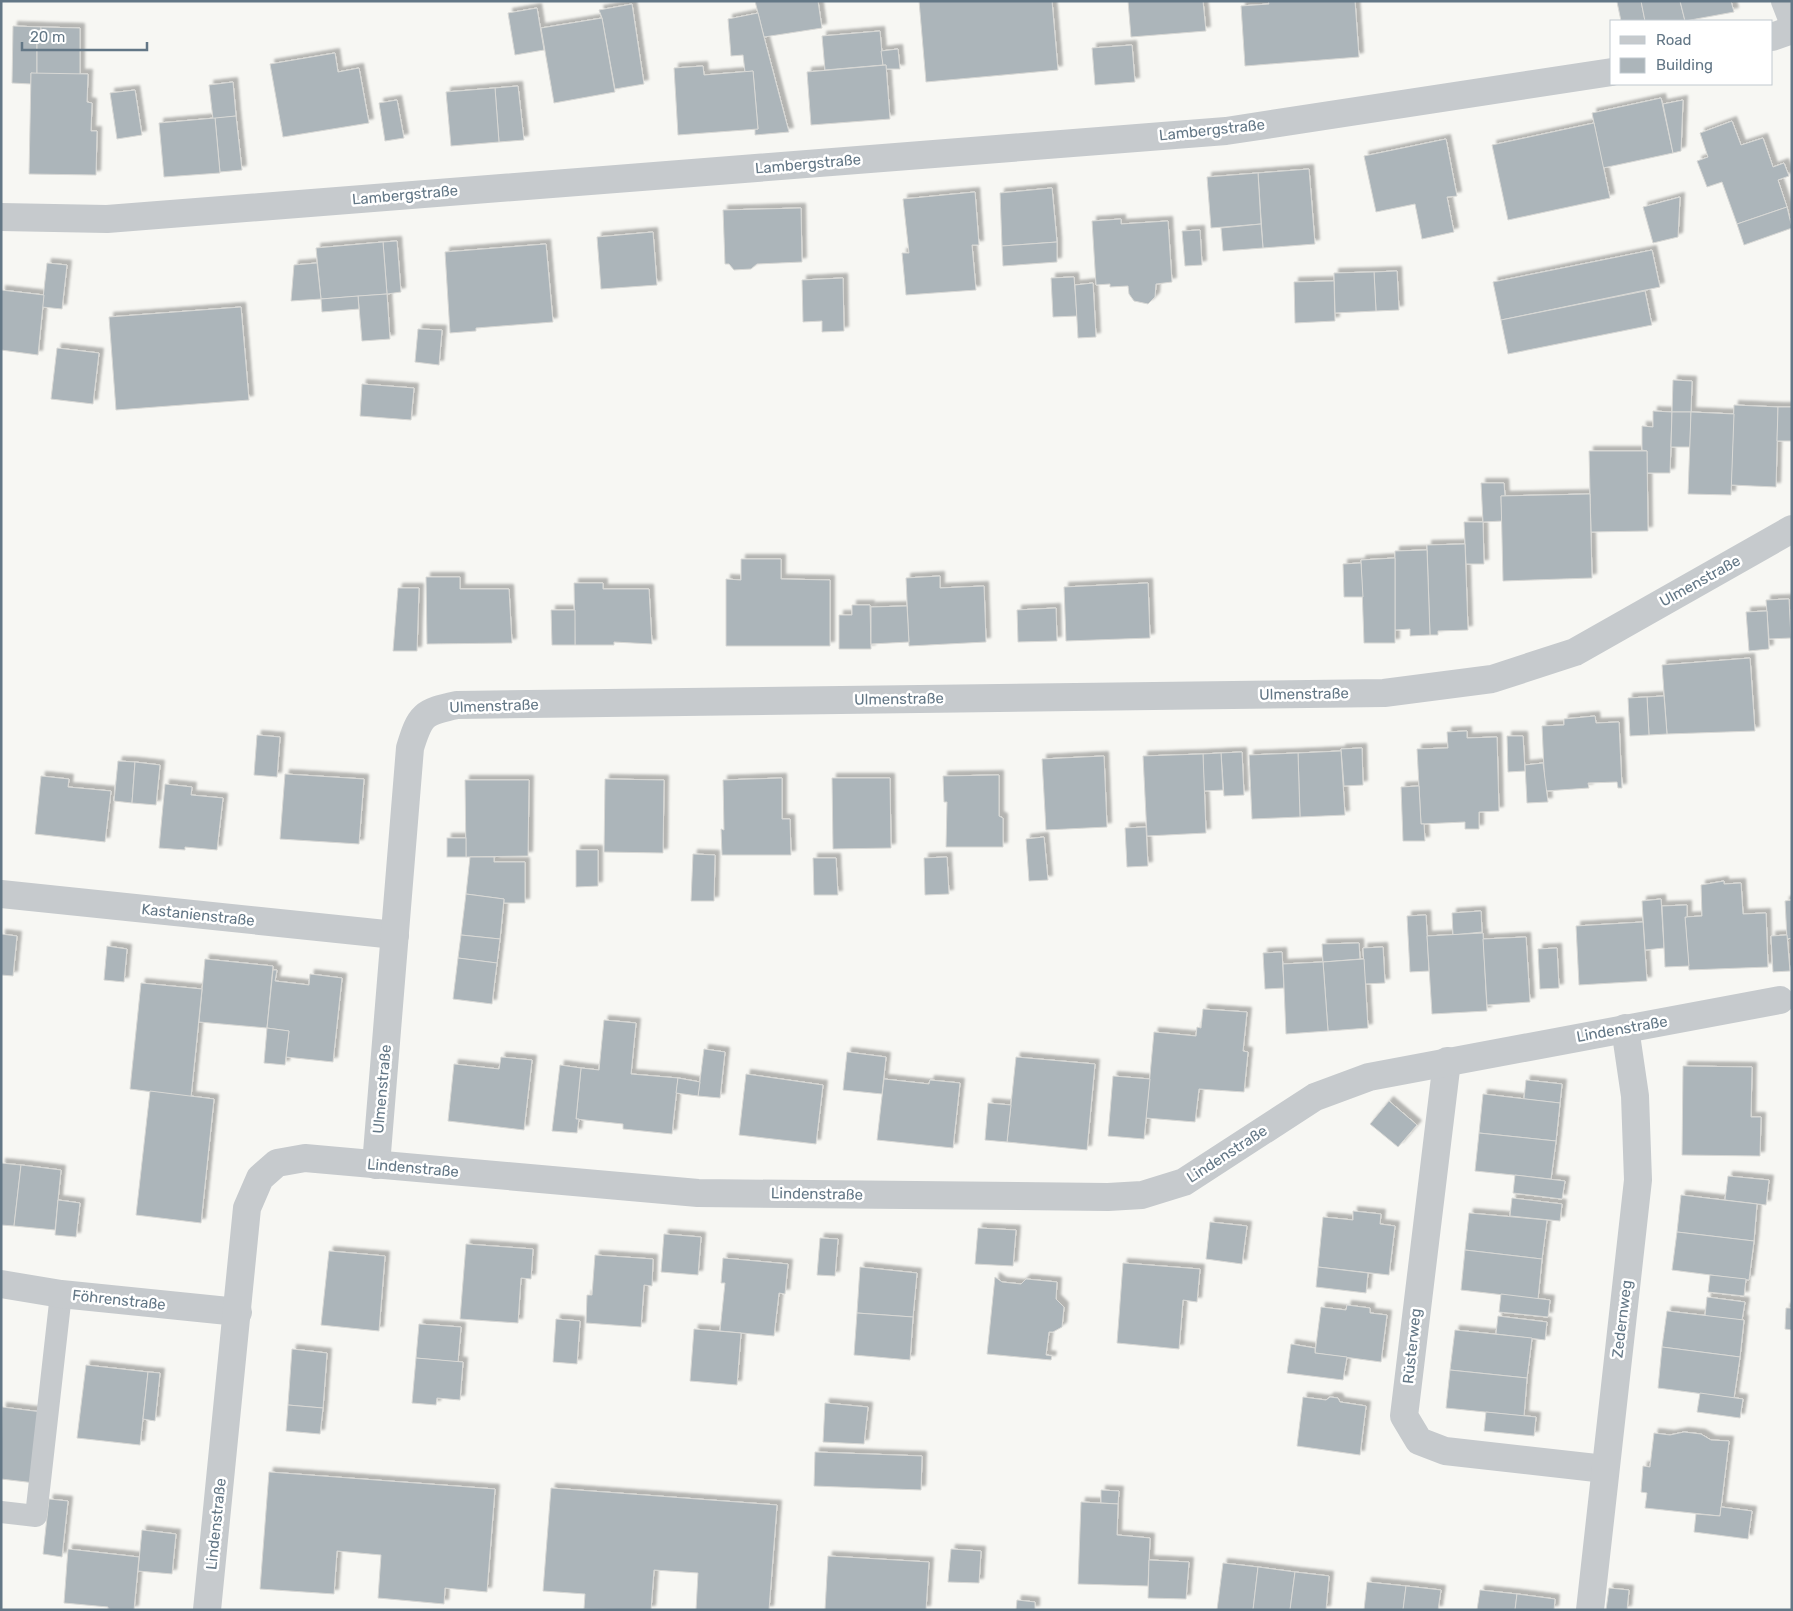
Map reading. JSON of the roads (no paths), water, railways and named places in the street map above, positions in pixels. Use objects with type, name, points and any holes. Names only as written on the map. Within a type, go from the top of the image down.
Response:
[{"type":"street","points":[[1784,1],[1792,18]]},
{"type":"street","points":[[1773,37],[1792,30]]},
{"type":"street","name":"Lambergstraße","points":[[1,217],[107,219],[1226,130],[1610,72]]},
{"type":"street","name":"Ulmenstraße","points":[[376,1164],[410,748],[417,724],[432,710],[476,705],[1384,693],[1482,680],[1575,652],[1792,529]]},
{"type":"street","name":"Kastanienstraße","points":[[1,894],[395,935]]},
{"type":"street","name":"Lindenstraße","points":[[207,1610],[247,1208],[260,1178],[277,1162],[305,1158],[698,1193],[1108,1197],[1142,1195],[1184,1182],[1315,1097],[1369,1076],[1780,1000]]},
{"type":"street","name":"Zedernweg","points":[[1590,1610],[1638,1180],[1635,1096],[1625,1028]]},
{"type":"street","name":"Rüsterweg","points":[[1447,1061],[1404,1416],[1419,1441],[1445,1452],[1605,1469]]},
{"type":"street","name":"Föhrenstraße","points":[[1,1284],[61,1294],[238,1312]]},
{"type":"lane","points":[[1,1512],[36,1516],[61,1294]]}]
